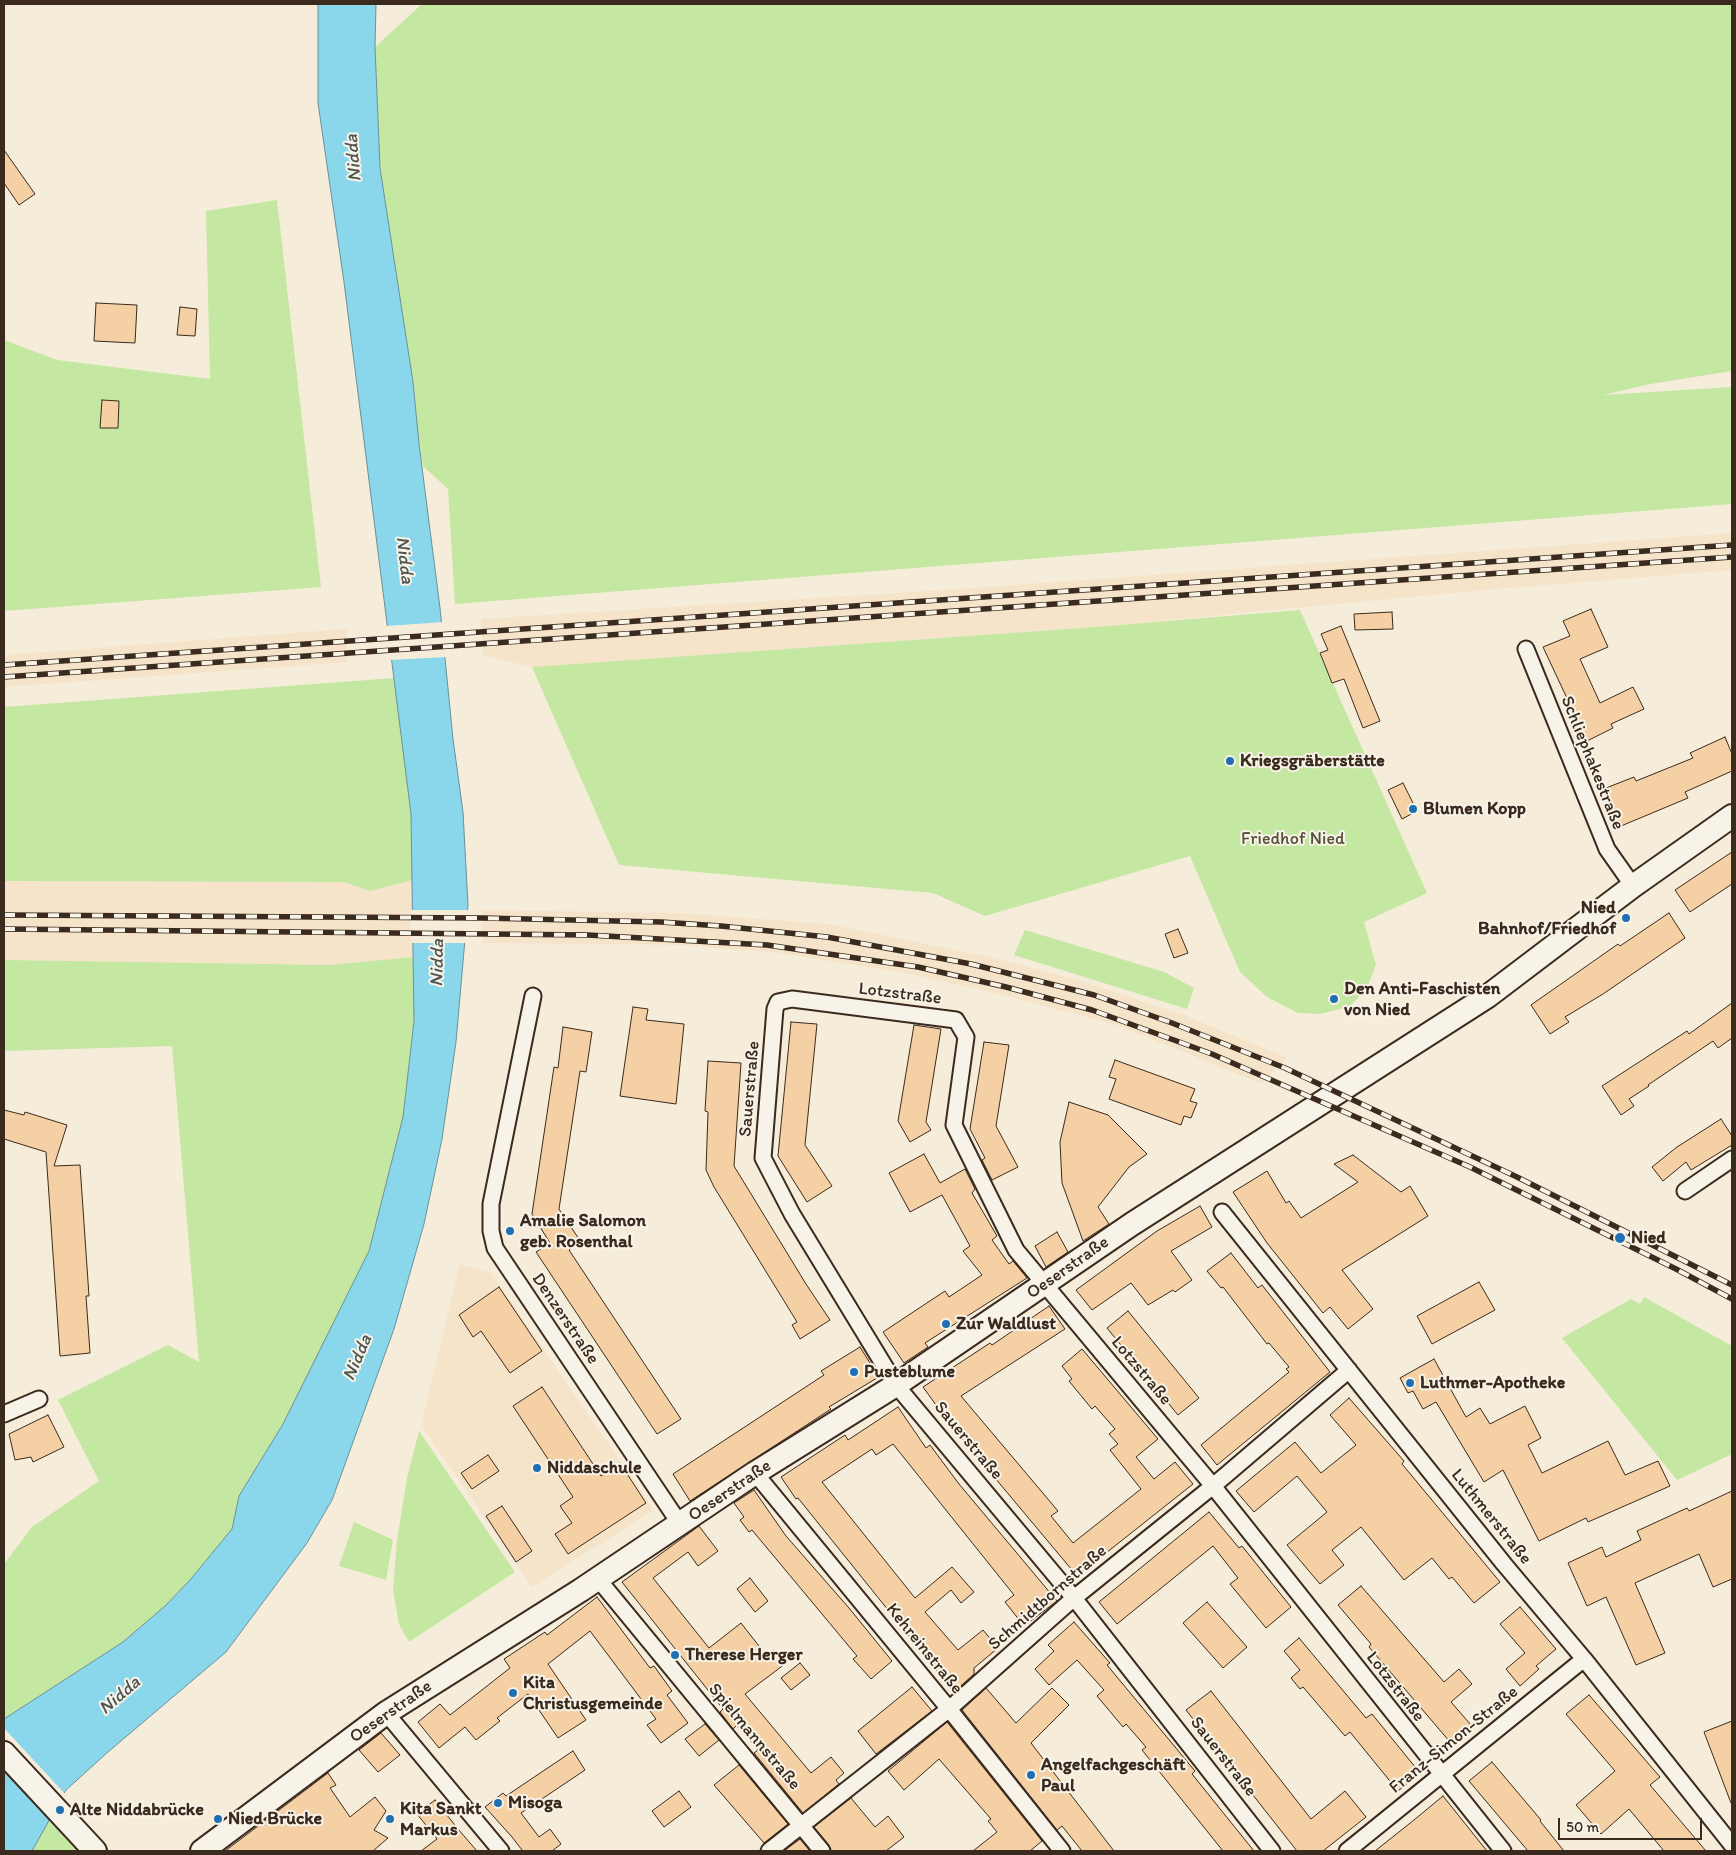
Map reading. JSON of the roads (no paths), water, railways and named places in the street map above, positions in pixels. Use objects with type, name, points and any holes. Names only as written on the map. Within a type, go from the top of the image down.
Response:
[{"type":"street","name":"Schliephakestraße","points":[[1526,649],[1607,849],[1633,886]]},
{"type":"street","name":"Oeserstraße","points":[[202,1851],[386,1713],[598,1579],[755,1473],[896,1385],[1214,1171],[1488,996],[1633,886],[1732,816]]},
{"type":"street","name":"Denzerstraße","points":[[533,996],[492,1204],[491,1231],[495,1248],[680,1524]]},
{"type":"street","name":"Lotzstraße","points":[[778,1002],[792,999],[956,1020],[966,1037],[954,1124],[1016,1250],[1213,1486],[1503,1851]]},
{"type":"street","name":"Sauerstraße","points":[[778,1002],[775,1009],[763,1158],[792,1214],[896,1385],[1074,1598],[1272,1851]]},
{"type":"street","points":[[1685,1191],[1732,1159]]},
{"type":"street","name":"Luthmerstraße","points":[[1222,1212],[1504,1564],[1584,1659],[1732,1846]]},
{"type":"street","name":"Schmidtbornstraße","points":[[769,1851],[949,1709],[1074,1598],[1213,1486],[1349,1370]]},
{"type":"street","points":[[4,1414],[38,1398]]},
{"type":"street","name":"Kehreinstraße","points":[[755,1473],[949,1709],[1062,1851]]},
{"type":"street","name":"Spielmannstraße","points":[[598,1579],[822,1851]]},
{"type":"street","name":"Franz-Simon-Straße","points":[[1347,1851],[1584,1659]]},
{"type":"street","points":[[386,1713],[501,1851]]},
{"type":"street","points":[[4,1754],[95,1851]]},
{"type":"water","name":"Nidda","points":[[318,4],[376,4],[375,47],[380,168],[413,382],[440,608],[453,739],[463,812],[468,905],[456,1042],[442,1139],[424,1224],[394,1329],[332,1500],[307,1543],[226,1652],[66,1790],[32,1851],[4,1851],[4,1719],[123,1642],[165,1606],[190,1580],[232,1529],[239,1496],[283,1424],[369,1251],[403,1117],[414,1021],[411,814],[344,282],[318,103]]},
{"type":"railway","points":[[4,665],[1732,545]]},
{"type":"railway","points":[[4,677],[1732,557]]},
{"type":"railway","points":[[4,915],[482,918],[661,922],[827,937],[971,964],[1094,995],[1172,1023],[1285,1068],[1517,1177],[1732,1285]]},
{"type":"railway","points":[[4,929],[588,935],[767,945],[918,967],[1006,987],[1092,1010],[1212,1054],[1470,1167],[1676,1269],[1732,1299]]},
{"type":"place","name":"Kriegsgräberstätte","points":[[1230,761]]},
{"type":"place","name":"Blumen Kopp","points":[[1413,809]]},
{"type":"place","name":"Nied Bahnhof/Friedhof","points":[[1626,918]]},
{"type":"place","name":"Den Anti-Faschisten von Nied","points":[[1334,999]]},
{"type":"place","name":"Amalie Salomon geb. Rosenthal","points":[[510,1231]]},
{"type":"place","name":"Nied","points":[[1620,1238]]},
{"type":"place","name":"Zur Waldlust","points":[[946,1324]]},
{"type":"place","name":"Pusteblume","points":[[854,1372]]},
{"type":"place","name":"Luthmer-Apotheke","points":[[1410,1383]]},
{"type":"place","name":"Niddaschule","points":[[537,1468]]},
{"type":"place","name":"Therese Herger","points":[[675,1655]]},
{"type":"place","name":"Kita Christusgemeinde","points":[[513,1693]]},
{"type":"place","name":"Angelfachgeschäft Paul","points":[[1031,1775]]},
{"type":"place","name":"Misoga","points":[[498,1803]]},
{"type":"place","name":"Alte Niddabrücke","points":[[60,1810]]},
{"type":"place","name":"Nied Brücke","points":[[218,1819]]},
{"type":"place","name":"Kita Sankt Markus","points":[[390,1819]]},
{"type":"park label","name":"Friedhof Nied","points":[[1293,839]]}]
